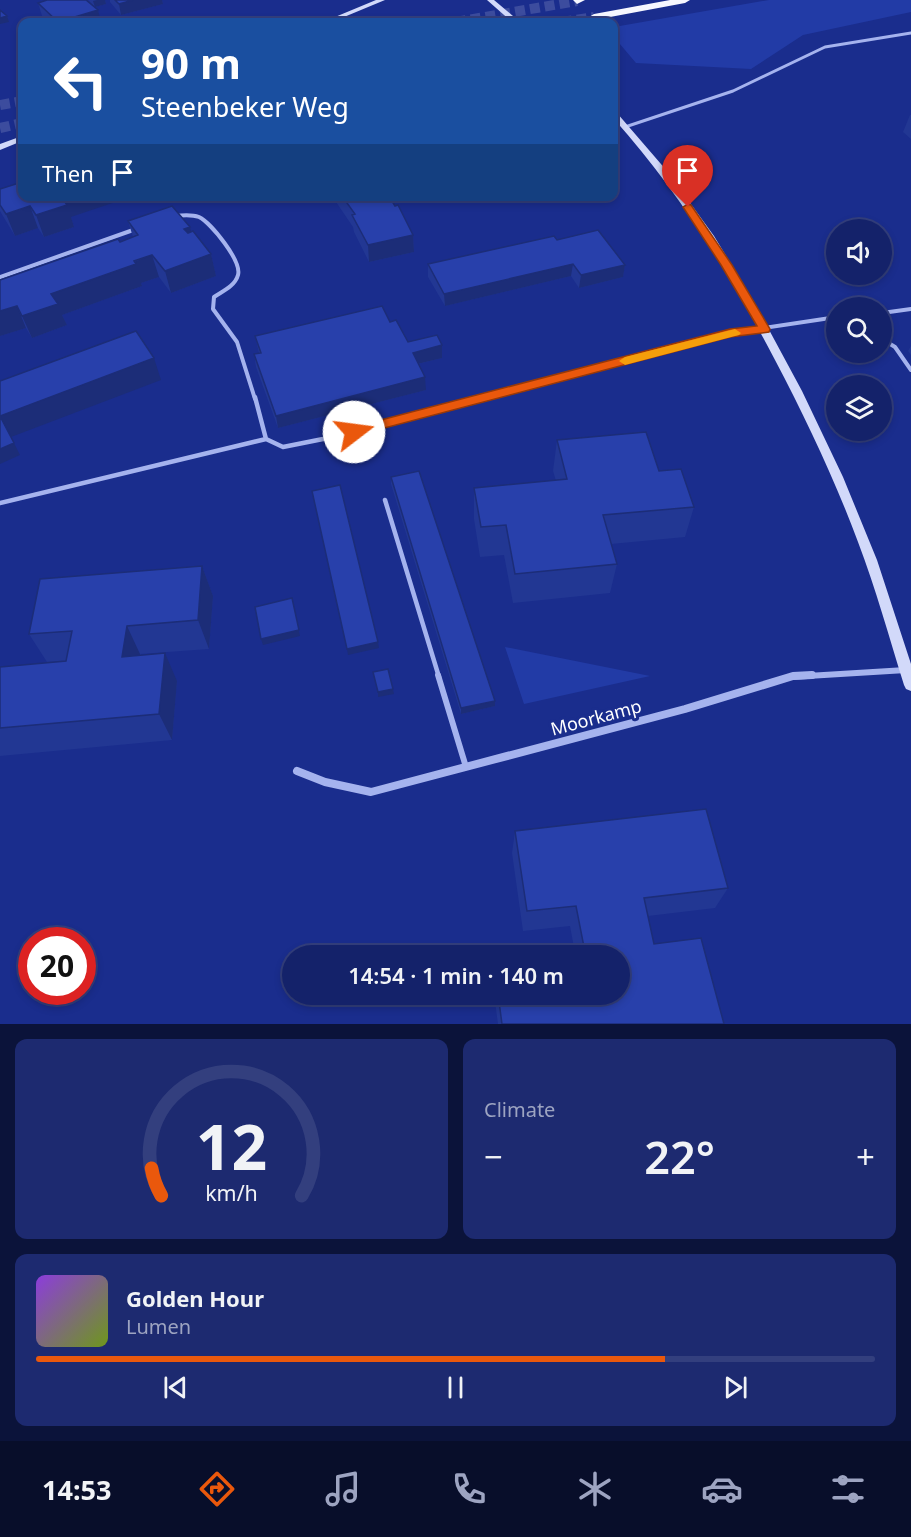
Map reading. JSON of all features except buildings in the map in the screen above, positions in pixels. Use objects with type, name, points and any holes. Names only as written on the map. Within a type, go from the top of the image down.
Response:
[{"type":"highway","points":[[594,17],[685,0]]},
{"type":"main road","points":[[337,18],[382,0]]},
{"type":"main road","points":[[490,0],[511,18]]},
{"type":"main road","points":[[618,119],[668,179],[698,221],[765,329],[840,482],[865,544],[911,685]]},
{"type":"main road","points":[[0,147],[18,140]]},
{"type":"street","name":"Moorkamp","points":[[297,771],[325,782],[371,792],[685,709],[793,676],[906,670]]},
{"type":"lane","points":[[625,127],[734,91],[825,47],[911,33]]},
{"type":"lane","points":[[170,217],[186,214],[202,219],[233,254],[239,270],[235,282],[214,297],[213,309],[237,342],[250,378],[266,439]]},
{"type":"lane","points":[[0,277],[147,225]]},
{"type":"lane","points":[[892,312],[911,309]]},
{"type":"lane","points":[[0,503],[266,439],[283,447],[338,436],[730,333],[826,318]]},
{"type":"lane","points":[[892,346],[911,370]]},
{"type":"lane","points":[[385,500],[466,767]]},
{"type":"shaded area","points":[[769,0],[911,0],[911,12],[803,35],[751,69],[636,63],[618,42],[618,26]]},
{"type":"shaded area","points":[[505,647],[650,676],[524,704]]},
{"type":"tunnel","points":[[479,18],[577,1]]},
{"type":"tunnel","points":[[588,18],[594,17]]},
{"type":"tunnel","points":[[0,105],[18,102]]},
{"type":"tunnel","points":[[0,128],[18,124]]},
{"type":"slow traffic","points":[[625,361],[735,333]]},
{"type":"route","points":[[354,432],[730,333],[765,329],[727,265],[688,207]]}]
